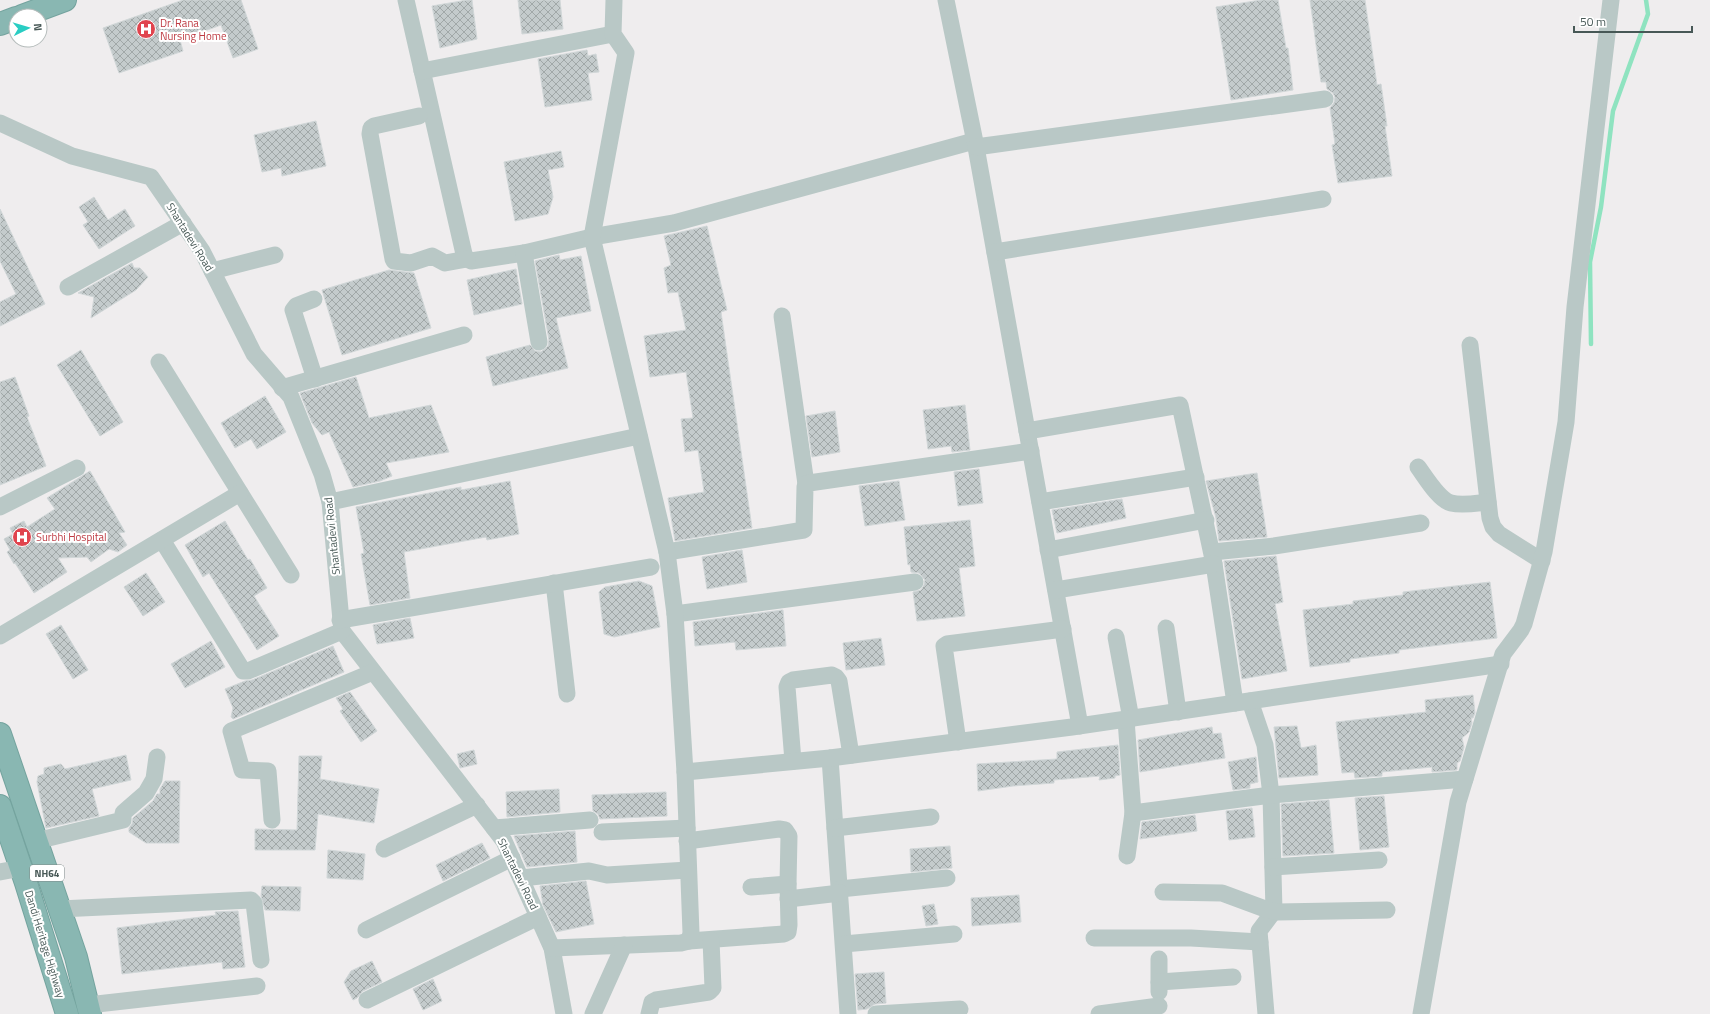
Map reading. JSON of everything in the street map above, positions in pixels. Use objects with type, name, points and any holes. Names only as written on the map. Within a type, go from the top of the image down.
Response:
[{"type":"highway","points":[[44,8],[65,0]]},
{"type":"highway","name":"NH64","points":[[0,734],[76,957],[89,1009]]},
{"type":"highway","name":"Dandi Heritage Highway","points":[[0,806],[67,1014]]},
{"type":"street","points":[[406,0],[467,259]]},
{"type":"street","points":[[614,0],[613,34],[626,53],[592,237],[667,552],[675,614],[684,772],[691,934],[689,941]]},
{"type":"street","points":[[946,0],[995,252],[1080,726]]},
{"type":"street","points":[[1421,1014],[1458,802],[1504,654],[1521,630],[1542,561],[1568,414],[1575,307],[1611,0]]},
{"type":"street","points":[[422,71],[613,34]]},
{"type":"street","points":[[419,116],[374,126],[371,128],[370,134],[394,261],[411,263],[432,256],[445,263],[467,259],[476,261],[524,253],[592,237],[674,223],[975,144],[1325,99]]},
{"type":"street","name":"Shantadevi Road","points":[[0,123],[72,156],[151,177],[202,251],[254,354],[291,398],[322,474],[330,502],[341,626],[373,672],[504,841],[552,948],[563,1014]]},
{"type":"street","points":[[995,252],[1323,199]]},
{"type":"street","points":[[68,287],[183,223]]},
{"type":"street","points":[[524,253],[539,342]]},
{"type":"street","points":[[212,271],[275,255]]},
{"type":"street","points":[[314,299],[296,306],[293,310],[315,379]]},
{"type":"street","points":[[667,552],[804,530],[806,484],[782,316]]},
{"type":"street","points":[[282,388],[464,335]]},
{"type":"street","points":[[1470,345],[1488,502],[1493,527],[1499,534],[1542,561]]},
{"type":"street","points":[[158,362],[291,575]]},
{"type":"street","points":[[1027,431],[1180,405],[1206,520],[1243,702],[1265,745],[1271,795],[1274,911],[1259,930],[1266,1014]]},
{"type":"street","points":[[330,502],[639,436]]},
{"type":"street","points":[[806,484],[1031,452]]},
{"type":"street","points":[[1418,467],[1442,498],[1450,503],[1460,504],[1488,502]]},
{"type":"street","points":[[0,507],[77,468]]},
{"type":"street","points":[[1040,502],[1196,477]]},
{"type":"street","points":[[0,636],[240,493]]},
{"type":"street","points":[[1048,550],[1206,520]]},
{"type":"street","points":[[1056,590],[1274,546],[1421,523]]},
{"type":"street","points":[[162,540],[243,671],[248,671],[341,626],[554,584],[650,567]]},
{"type":"street","points":[[675,614],[915,582]]},
{"type":"street","points":[[554,584],[566,694]]},
{"type":"street","points":[[1166,628],[1178,712]]},
{"type":"street","points":[[958,742],[944,646],[948,644],[1063,629]]},
{"type":"street","points":[[1116,636],[1128,719],[1133,813],[1128,856]]},
{"type":"street","points":[[684,772],[830,758],[1080,726],[1501,664]]},
{"type":"street","points":[[272,820],[268,771],[242,770],[231,730],[373,672]]},
{"type":"street","points":[[793,762],[787,687],[789,682],[793,680],[832,675],[839,681],[851,755]]},
{"type":"street","points":[[36,841],[123,820],[123,813],[146,793],[154,779],[157,757]]},
{"type":"street","points":[[830,758],[848,1014]]},
{"type":"street","points":[[1133,813],[1271,795],[1465,779]]},
{"type":"street","points":[[384,849],[477,805]]},
{"type":"street","points":[[835,828],[931,818]]},
{"type":"street","points":[[494,828],[590,820]]},
{"type":"street","points":[[552,948],[711,940],[784,934],[788,932],[789,836],[785,830],[687,834],[602,832]]},
{"type":"street","points":[[366,930],[512,858]]},
{"type":"street","points":[[1273,867],[1379,860]]},
{"type":"street","points":[[0,872],[21,868]]},
{"type":"street","points":[[521,878],[589,871],[607,876],[688,870]]},
{"type":"street","points":[[751,887],[788,891],[840,891],[947,878]]},
{"type":"street","points":[[1163,892],[1222,893],[1274,911],[1387,910]]},
{"type":"street","points":[[60,909],[251,900],[254,903],[261,960]]},
{"type":"street","points":[[367,1000],[538,917]]},
{"type":"street","points":[[844,944],[954,934]]},
{"type":"street","points":[[1094,938],[1191,938],[1260,942]]},
{"type":"street","points":[[649,1014],[652,1002],[656,1000],[709,992],[713,988],[711,940]]},
{"type":"street","points":[[593,1014],[624,945]]},
{"type":"street","points":[[1099,1014],[1160,1010],[1159,959]]},
{"type":"street","points":[[1159,982],[1233,977]]},
{"type":"street","points":[[89,1009],[257,986]]},
{"type":"street","points":[[876,1014],[960,1009]]},
{"type":"building","points":[[183,0],[241,0],[258,49],[233,58],[221,25],[180,40],[183,51],[119,73],[103,28]]},
{"type":"building","points":[[472,0],[477,39],[440,48],[432,6]]},
{"type":"building","points":[[518,0],[560,0],[563,29],[522,34]]},
{"type":"building","points":[[1261,0],[1278,0],[1286,48],[1288,48],[1293,90],[1231,100],[1216,7]]},
{"type":"building","points":[[1310,0],[1365,0],[1377,85],[1381,84],[1392,176],[1338,183],[1332,145],[1335,144],[1330,108],[1334,103],[1335,97],[1333,93],[1327,89],[1326,82],[1321,82]]},
{"type":"building","points":[[587,50],[588,56],[596,54],[599,72],[588,73],[592,100],[545,107],[538,59]]},
{"type":"building","points":[[316,121],[326,166],[282,176],[281,168],[262,172],[254,135]]},
{"type":"building","points":[[561,151],[564,167],[548,170],[553,197],[548,214],[515,221],[504,162]]},
{"type":"building","points":[[94,197],[108,220],[125,209],[135,226],[99,249],[83,225],[88,222],[79,207]]},
{"type":"building","points":[[0,209],[45,304],[0,326],[0,302],[16,294],[0,261]]},
{"type":"building","points":[[707,226],[727,310],[721,312],[752,528],[675,541],[668,498],[704,492],[698,450],[685,452],[681,419],[693,418],[686,372],[650,377],[644,336],[686,330],[678,292],[668,293],[664,268],[671,265],[664,236]]},
{"type":"building","points":[[559,255],[560,260],[581,256],[591,311],[556,318],[568,368],[493,386],[486,357],[530,345],[535,351],[541,352],[548,346],[549,340],[535,261]]},
{"type":"building","points":[[132,263],[134,268],[140,268],[148,277],[136,290],[91,318],[94,297],[78,293]]},
{"type":"building","points":[[516,269],[522,304],[474,315],[467,280]]},
{"type":"building","points":[[389,270],[414,273],[431,328],[342,355],[322,290]]},
{"type":"building","points":[[81,350],[123,422],[100,436],[57,365]]},
{"type":"building","points":[[15,377],[29,416],[27,417],[46,466],[0,485],[0,382]]},
{"type":"building","points":[[356,377],[369,418],[431,405],[449,452],[386,463],[392,476],[380,481],[353,487],[329,432],[322,435],[312,423],[300,393]]},
{"type":"building","points":[[265,396],[286,432],[257,449],[251,439],[235,448],[221,423]]},
{"type":"building","points":[[965,405],[970,450],[952,452],[951,446],[928,449],[923,410]]},
{"type":"building","points":[[835,411],[840,452],[812,457],[806,416]]},
{"type":"building","points":[[979,469],[983,503],[958,506],[954,472]]},
{"type":"building","points":[[90,471],[125,532],[119,533],[127,545],[118,552],[109,549],[91,562],[87,557],[58,558],[67,572],[34,593],[7,552],[10,550],[4,539],[13,534],[10,528],[24,521],[27,527],[55,509],[47,498]]},
{"type":"building","points":[[1257,473],[1267,537],[1219,541],[1216,518],[1206,481]]},
{"type":"building","points":[[510,481],[519,534],[487,540],[486,537],[404,552],[410,598],[370,605],[361,554],[364,553],[356,507],[461,487],[461,490]]},
{"type":"building","points":[[899,481],[905,520],[865,526],[859,486]]},
{"type":"building","points":[[1122,499],[1126,518],[1057,533],[1052,510]]},
{"type":"building","points":[[970,520],[975,566],[959,568],[965,616],[917,621],[913,592],[921,590],[925,580],[919,573],[911,572],[910,564],[908,565],[904,527]]},
{"type":"building","points":[[225,521],[248,560],[250,559],[267,588],[254,596],[279,636],[257,650],[209,573],[203,577],[185,545]]},
{"type":"building","points":[[742,550],[747,582],[707,589],[702,557]]},
{"type":"building","points":[[1276,556],[1283,602],[1275,604],[1287,671],[1242,679],[1224,561]]},
{"type":"building","points":[[146,573],[165,602],[143,616],[124,587]]},
{"type":"building","points":[[639,581],[652,586],[660,627],[614,637],[604,634],[599,592],[605,587]]},
{"type":"building","points":[[1490,582],[1497,638],[1399,650],[1399,653],[1350,659],[1350,662],[1310,667],[1303,610],[1353,604],[1353,601],[1403,595],[1403,592]]},
{"type":"building","points":[[783,610],[786,646],[736,650],[735,642],[695,646],[693,622]]},
{"type":"building","points":[[410,618],[414,638],[377,644],[373,625]]},
{"type":"building","points":[[61,625],[88,670],[73,679],[46,634]]},
{"type":"building","points":[[881,638],[885,665],[846,670],[843,643]]},
{"type":"building","points":[[211,641],[225,667],[185,688],[171,664]]},
{"type":"building","points":[[333,646],[344,672],[233,719],[231,717],[233,708],[225,689],[245,681],[252,680]]},
{"type":"building","points":[[350,692],[377,731],[361,742],[340,711],[343,709],[336,698]]},
{"type":"building","points":[[1473,695],[1475,713],[1473,718],[1471,718],[1472,723],[1469,732],[1462,738],[1464,747],[1460,761],[1457,763],[1457,770],[1432,772],[1432,767],[1382,772],[1382,776],[1355,778],[1354,772],[1342,773],[1336,722],[1426,712],[1425,700]]},
{"type":"building","points":[[1297,726],[1301,748],[1316,745],[1318,775],[1279,778],[1274,727]]},
{"type":"building","points":[[1212,727],[1213,734],[1221,733],[1225,758],[1140,772],[1138,740]]},
{"type":"building","points":[[1118,745],[1120,775],[1115,776],[1115,778],[1099,780],[1100,776],[1054,780],[1054,783],[1013,786],[978,791],[977,764],[1057,759],[1057,752]]},
{"type":"building","points":[[474,750],[477,764],[460,768],[457,754]]},
{"type":"building","points":[[126,755],[131,780],[92,789],[99,816],[46,828],[37,782],[38,776],[44,774],[44,768],[61,764],[65,769]]},
{"type":"building","points":[[299,756],[322,756],[320,779],[379,789],[374,823],[318,814],[315,850],[255,850],[255,829],[297,830]]},
{"type":"building","points":[[1256,757],[1258,782],[1250,784],[1250,788],[1233,790],[1228,762]]},
{"type":"building","points":[[165,781],[180,781],[179,843],[146,843],[129,832],[129,828],[132,824],[133,818],[153,801],[157,794],[160,794],[160,789]]},
{"type":"building","points":[[559,789],[560,812],[507,817],[506,792]]},
{"type":"building","points":[[666,792],[667,816],[600,819],[598,814],[593,811],[592,795]]},
{"type":"building","points":[[1384,796],[1389,847],[1360,850],[1355,798]]},
{"type":"building","points":[[1329,800],[1334,853],[1283,856],[1281,804]]},
{"type":"building","points":[[1252,808],[1255,837],[1229,840],[1226,811]]},
{"type":"building","points":[[1195,815],[1197,831],[1140,839],[1142,822]]},
{"type":"building","points":[[575,831],[577,862],[527,867],[514,836]]},
{"type":"building","points":[[482,843],[490,858],[443,881],[436,865]]},
{"type":"building","points":[[950,846],[952,868],[911,872],[910,849]]},
{"type":"building","points":[[328,850],[365,854],[363,880],[327,878]]},
{"type":"building","points":[[586,881],[594,924],[556,932],[543,905],[540,886]]},
{"type":"building","points":[[262,886],[301,887],[300,911],[265,910],[261,896]]},
{"type":"building","points":[[1019,895],[1021,922],[972,926],[971,898]]},
{"type":"building","points":[[934,904],[938,924],[926,926],[922,906]]},
{"type":"building","points":[[238,911],[245,967],[223,969],[222,962],[122,974],[117,928],[216,915],[215,912]]},
{"type":"building","points":[[372,961],[382,982],[363,991],[353,1000],[344,982],[351,971]]},
{"type":"building","points":[[884,972],[886,1003],[875,1004],[867,1009],[858,1010],[855,974]]},
{"type":"building","points":[[433,979],[442,1001],[423,1010],[413,989]]},
{"type":"waterway","points":[[1591,344],[1590,262],[1601,207],[1613,111],[1648,14],[1646,0]]},
{"type":"place","name":"Dr. Rana Nursing Home","points":[[146,29]]},
{"type":"place","name":"Surbhi Hospital","points":[[22,537]]}]
